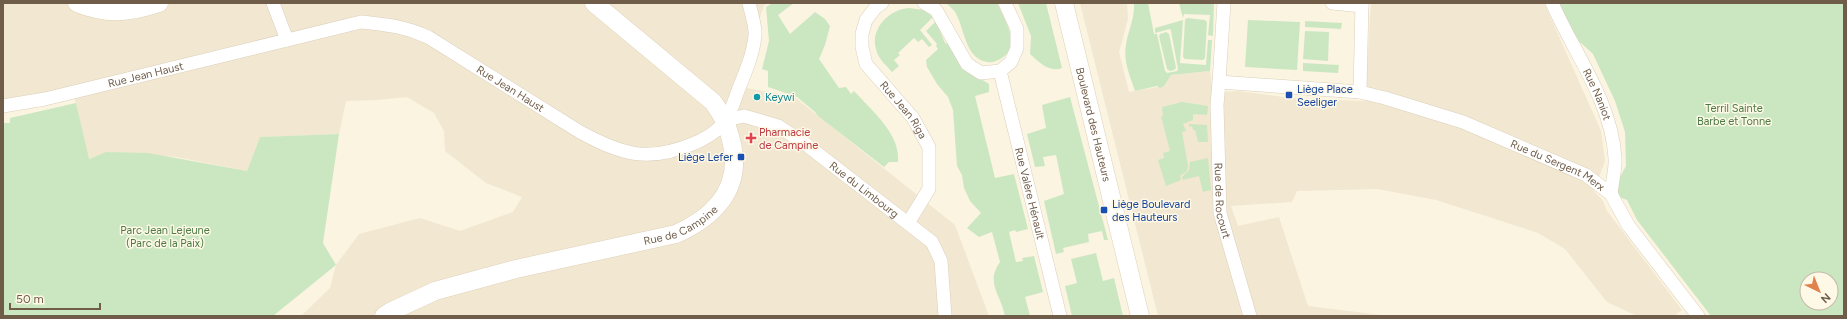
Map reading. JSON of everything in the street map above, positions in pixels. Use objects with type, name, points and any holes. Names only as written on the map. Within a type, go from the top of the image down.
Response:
[{"type":"street","points":[[77,3],[100,11],[115,12],[135,11],[159,3]]},
{"type":"street","points":[[273,3],[287,40]]},
{"type":"street","name":"Rue de Campine","points":[[384,316],[435,291],[516,269],[676,234],[692,227],[706,217],[718,205],[728,190],[733,174],[734,156],[726,120],[713,102],[702,92],[594,3]]},
{"type":"street","points":[[726,120],[750,63],[755,35],[750,3]]},
{"type":"street","name":"Rue Jean Riga","points":[[882,3],[876,7],[866,20],[862,34],[862,47],[866,64],[913,118],[929,147],[929,189],[908,223]]},
{"type":"street","points":[[924,3],[936,10],[967,64],[982,73],[1000,70],[1011,62],[1017,48],[1017,29],[1005,3]]},
{"type":"street","name":"Boulevard des Hauteurs","points":[[1064,3],[1140,316]]},
{"type":"street","name":"Rue de Rocourt","points":[[1224,3],[1217,105],[1220,213],[1250,316]]},
{"type":"street","points":[[1332,3],[1362,4],[1360,92]]},
{"type":"street","name":"Rue Naniot","points":[[1552,3],[1562,26],[1584,63],[1603,107],[1613,138],[1616,159],[1611,194]]},
{"type":"street","name":"Rue Jean Haust","points":[[3,106],[45,99],[361,22],[400,26],[428,37],[580,132],[619,151],[642,155],[676,151],[702,140],[714,132],[726,120]]},
{"type":"street","name":"Rue Valère Hénault","points":[[1000,70],[1060,316]]},
{"type":"street","name":"Rue du Sergent Merx","points":[[1219,82],[1360,92],[1385,98],[1463,122],[1586,175],[1611,194],[1628,225],[1698,316]]},
{"type":"street","name":"Rue du Limbourg","points":[[726,120],[744,116],[778,126],[804,143],[932,242],[941,261],[945,316]]},
{"type":"shaded area","points":[[3,3],[765,3],[722,122],[740,87],[793,96],[955,225],[989,316],[301,316],[330,288],[336,265],[359,234],[420,218],[460,231],[513,212],[522,197],[486,183],[445,151],[444,131],[434,113],[407,97],[346,101],[339,134],[260,137],[247,171],[176,157],[107,152],[88,159],[76,103],[72,92],[3,101]]},
{"type":"shaded area","points":[[1080,3],[1127,3],[1128,19],[1119,52],[1129,92],[1164,86],[1171,75],[1210,71],[1213,90],[1224,92],[1238,91],[1300,99],[1365,101],[1371,3],[1544,3],[1601,131],[1605,161],[1594,191],[1603,201],[1607,211],[1682,310],[1674,316],[1637,316],[1607,302],[1565,249],[1538,233],[1436,200],[1377,189],[1297,191],[1292,202],[1231,206],[1238,226],[1279,217],[1308,306],[1389,316],[1158,316]]},
{"type":"green space","points":[[773,3],[794,3],[778,15],[790,34],[815,12],[825,19],[830,26],[825,45],[819,59],[839,88],[846,87],[851,94],[854,91],[884,123],[895,142],[898,152],[898,162],[889,162],[884,167],[818,116],[797,97],[768,87],[768,71],[762,69],[769,41],[766,7]]},
{"type":"green space","points":[[946,3],[997,3],[1008,27],[1011,43],[1009,50],[1004,56],[996,61],[983,61],[976,57],[966,41],[958,17]]},
{"type":"green space","points":[[1018,3],[1046,3],[1062,68],[1053,69],[1044,66],[1030,54],[1031,36]]},
{"type":"green space","points":[[1134,3],[1148,3],[1154,34],[1157,34],[1165,71],[1167,73],[1177,71],[1178,69],[1171,31],[1170,29],[1155,33],[1155,28],[1183,20],[1180,63],[1206,65],[1208,40],[1212,40],[1210,71],[1171,75],[1164,86],[1160,88],[1157,86],[1135,91],[1125,57]]},
{"type":"green space","points":[[1179,3],[1214,3],[1213,36],[1208,35],[1210,15],[1184,14],[1183,18]]},
{"type":"green space","name":"Terril Sainte Barbe et Tonne","points":[[1552,3],[1844,3],[1844,316],[1711,316],[1637,220],[1627,200],[1611,194],[1626,166],[1625,132],[1615,101],[1593,54],[1562,26]]},
{"type":"green space","points":[[909,8],[924,10],[933,17],[920,30],[932,45],[929,47],[922,39],[918,42],[914,38],[898,53],[900,55],[894,60],[899,66],[892,72],[878,56],[875,41],[876,34],[883,21],[889,16],[902,9]]},
{"type":"green space","points":[[1187,18],[1205,20],[1207,22],[1205,58],[1203,60],[1185,59],[1183,57],[1185,20]]},
{"type":"green space","points":[[1248,20],[1300,22],[1297,70],[1245,67]]},
{"type":"green space","points":[[936,21],[945,43],[950,45],[971,73],[989,84],[989,92],[975,96],[995,178],[1014,174],[1028,229],[1009,232],[1016,262],[1023,261],[1022,258],[1034,256],[1043,292],[1025,297],[1030,316],[1005,316],[994,283],[996,269],[1000,262],[992,232],[979,237],[967,228],[981,213],[970,201],[964,188],[962,175],[957,166],[953,110],[948,97],[937,84],[927,67],[926,60],[938,49],[936,46],[937,44],[926,31]]},
{"type":"green space","points":[[1305,21],[1342,23],[1341,29],[1305,27]]},
{"type":"green space","points":[[1305,31],[1329,32],[1328,61],[1303,59]]},
{"type":"green space","points":[[1166,32],[1169,34],[1176,68],[1170,71],[1167,69],[1159,36],[1160,34]]},
{"type":"green space","points":[[1303,63],[1339,65],[1338,73],[1303,71]]},
{"type":"green space","points":[[1070,97],[1108,240],[1104,240],[1102,231],[1088,234],[1089,242],[1063,248],[1064,252],[1056,254],[1044,201],[1064,194],[1056,155],[1043,157],[1045,166],[1035,167],[1027,134],[1046,128],[1042,105]]},
{"type":"green space","points":[[1182,102],[1208,106],[1207,115],[1193,114],[1193,120],[1183,124],[1186,131],[1182,132],[1188,166],[1187,171],[1180,176],[1181,180],[1166,186],[1158,160],[1164,158],[1163,153],[1170,151],[1161,116],[1163,116],[1162,107]]},
{"type":"green space","name":"Parc Jean Lejeune (Parc de la Paix)","points":[[76,103],[89,159],[106,152],[148,153],[247,171],[260,137],[339,134],[323,243],[336,265],[273,316],[3,316],[3,123],[10,123],[10,118]]},
{"type":"green space","points":[[1189,124],[1207,125],[1208,142],[1198,142],[1195,130],[1193,130],[1192,126],[1189,127]]},
{"type":"green space","points":[[1208,158],[1211,190],[1203,192],[1199,176],[1183,180],[1182,177],[1189,170],[1190,162]]},
{"type":"green space","points":[[1096,253],[1103,281],[1114,278],[1123,316],[1072,316],[1065,286],[1077,283],[1071,259]]},
{"type":"place","name":"Liège Place Seeliger","points":[[1289,95]]},
{"type":"place","name":"Keywi","points":[[757,97]]},
{"type":"place","name":"Pharmacie de Campine","points":[[751,138]]},
{"type":"place","name":"Liège Lefer","points":[[741,157]]},
{"type":"place","name":"Liège Boulevard des Hauteurs","points":[[1104,210]]}]
